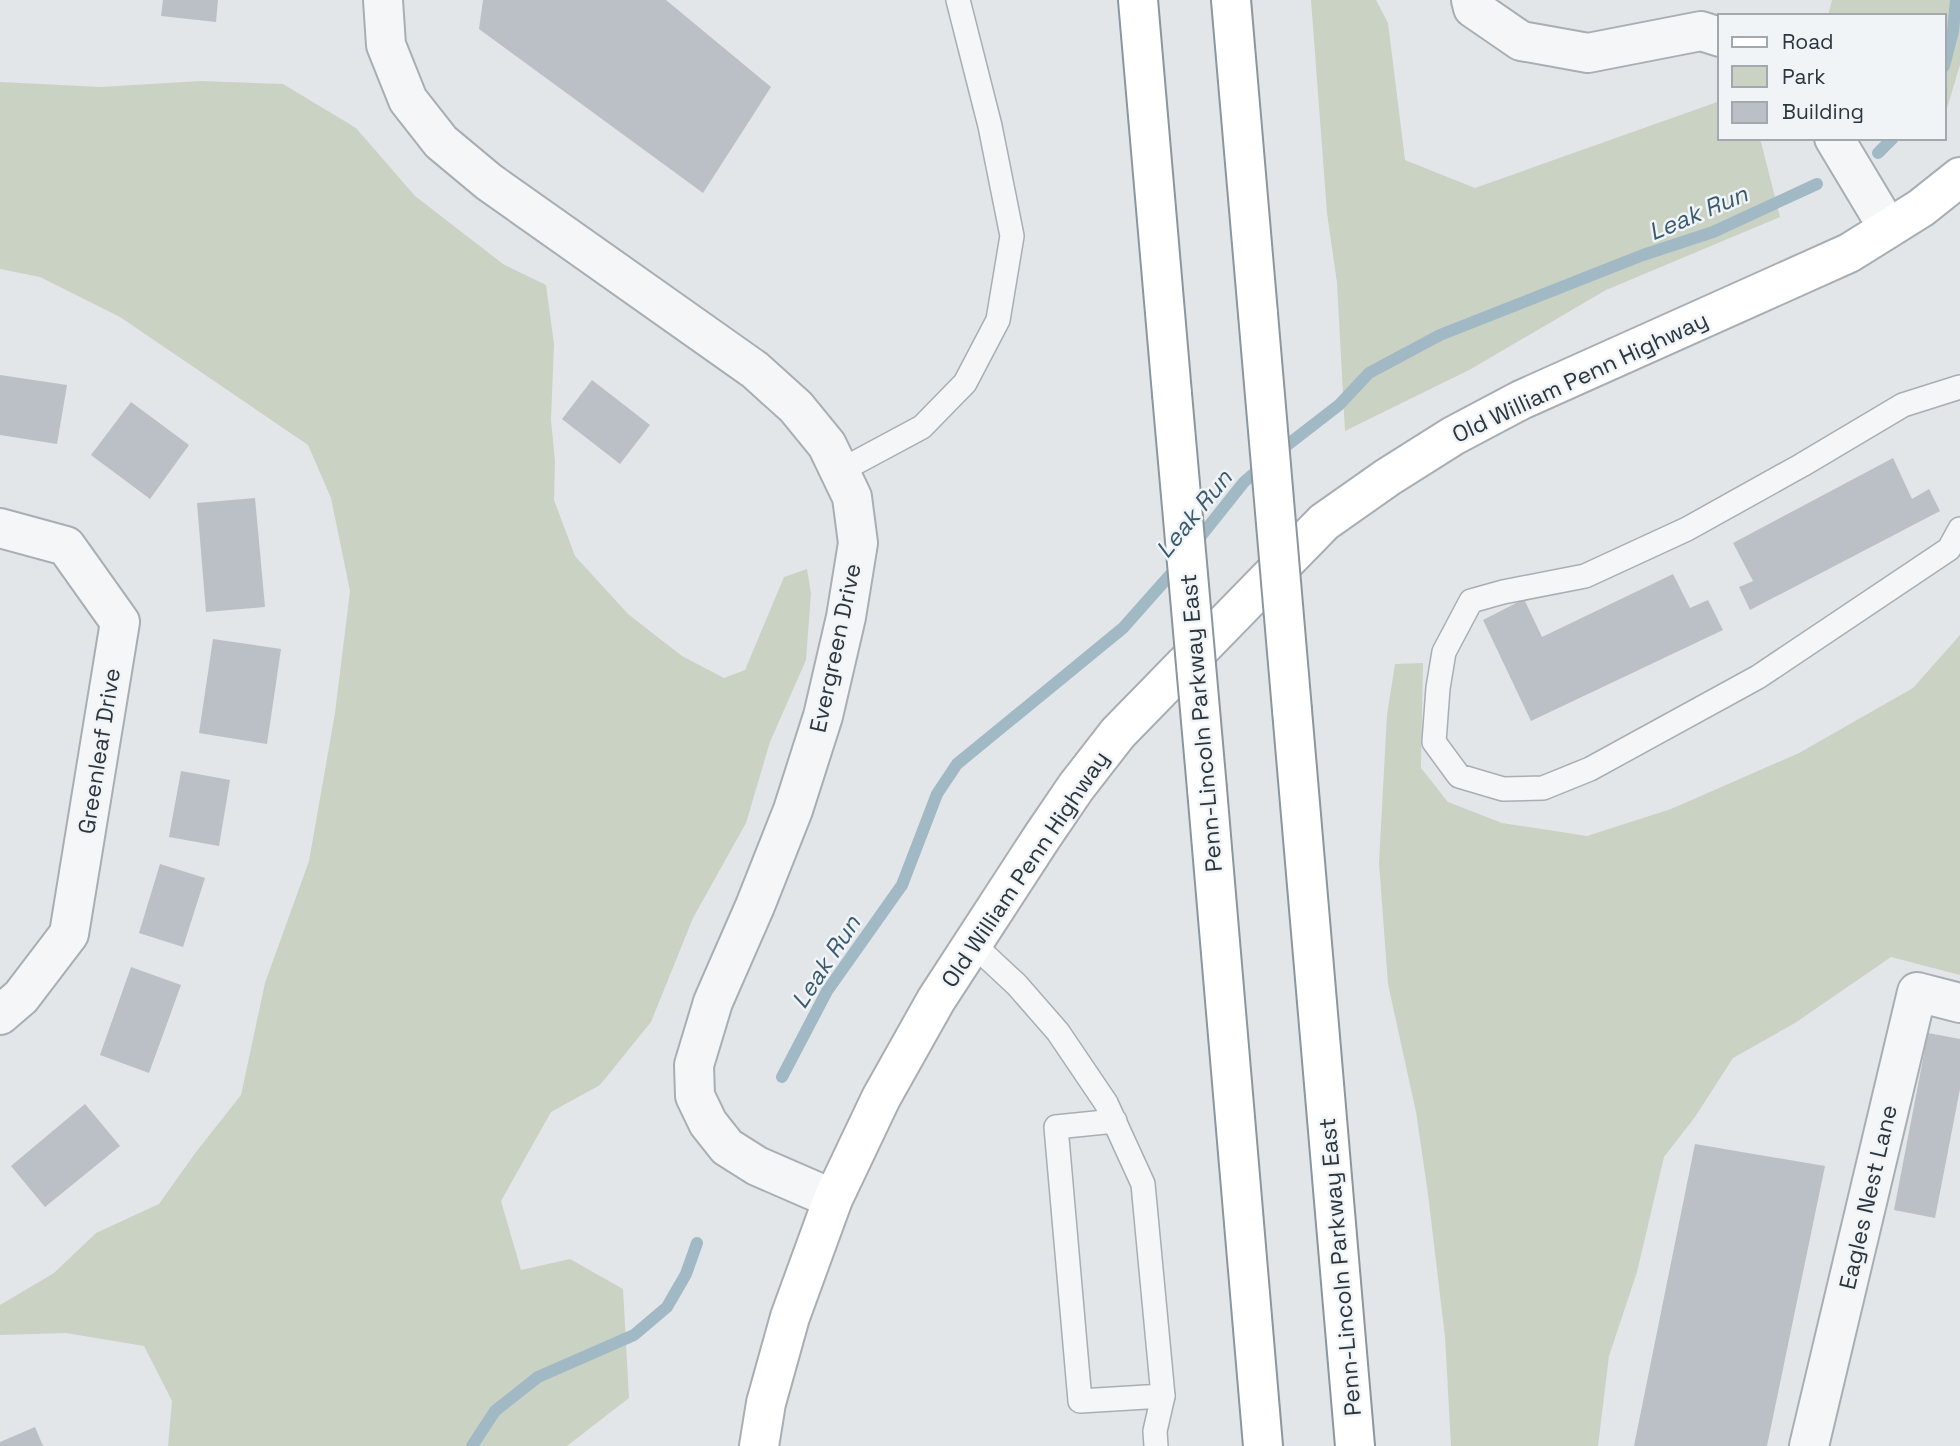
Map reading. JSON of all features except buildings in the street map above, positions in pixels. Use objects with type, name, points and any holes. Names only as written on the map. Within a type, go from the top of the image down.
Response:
[{"type":"main road","name":"Penn-Lincoln Parkway East","points":[[1138,0],[1263,1446]]},
{"type":"main road","name":"Penn-Lincoln Parkway East","points":[[1231,0],[1355,1446]]},
{"type":"main road","name":"Old William Penn Highway","points":[[759,1446],[766,1403],[790,1317],[833,1199],[881,1098],[936,1000],[1055,817],[1118,733],[1324,522],[1388,477],[1464,430],[1521,400],[1849,253],[1921,208],[1960,177]]},
{"type":"street","name":"Evergreen Drive","points":[[383,0],[386,45],[408,100],[442,142],[489,181],[755,370],[796,407],[827,444],[852,497],[858,543],[846,617],[823,716],[793,810],[713,1002],[694,1065],[695,1096],[708,1123],[727,1147],[757,1166],[833,1199]]},
{"type":"street","points":[[1471,0],[1473,8],[1521,41],[1588,53],[1701,31],[1718,36]]},
{"type":"street","points":[[1834,140],[1888,228]]},
{"type":"street","name":"Greenleaf Drive","points":[[0,528],[66,547],[120,622],[69,934],[21,997],[0,1015]]},
{"type":"street","name":"Eagles Nest Lane","points":[[1809,1446],[1917,992],[1960,1003]]},
{"type":"lane","points":[[840,471],[922,428],[965,383],[998,320],[1013,236],[990,126],[958,0]]},
{"type":"lane","points":[[1960,387],[1903,405],[1687,529],[1585,576],[1471,601],[1444,652],[1434,742],[1460,776],[1503,789],[1543,788],[1590,769],[1758,677],[1949,549],[1960,529]]},
{"type":"lane","points":[[973,944],[1017,985],[1058,1032],[1106,1103],[1143,1184],[1163,1396],[1155,1431],[1156,1446]]},
{"type":"lane","points":[[1115,1121],[1056,1127],[1080,1401],[1163,1396]]},
{"type":"green space","points":[[1311,0],[1376,0],[1388,23],[1405,160],[1475,188],[1718,102],[1718,140],[1761,140],[1780,217],[1606,290],[1471,369],[1345,431],[1337,283],[1327,213]]},
{"type":"green space","points":[[1832,0],[1960,0],[1960,65],[1946,111],[1946,14],[1828,14]]},
{"type":"green space","points":[[200,81],[283,84],[356,128],[415,196],[503,264],[546,285],[554,344],[551,420],[555,461],[554,500],[575,556],[628,614],[682,656],[724,678],[745,670],[784,577],[807,569],[811,593],[806,660],[770,742],[746,823],[693,918],[651,1022],[600,1085],[551,1112],[501,1201],[521,1270],[570,1259],[623,1289],[629,1398],[567,1446],[168,1446],[172,1401],[144,1346],[66,1333],[0,1335],[0,1305],[54,1273],[96,1233],[159,1204],[241,1095],[265,983],[309,861],[335,713],[350,591],[331,498],[308,445],[120,317],[40,277],[0,269],[0,82],[101,87]]},
{"type":"green space","points":[[1960,635],[1960,975],[1891,957],[1795,1023],[1733,1058],[1695,1117],[1664,1157],[1637,1272],[1609,1356],[1598,1446],[1451,1446],[1445,1337],[1428,1194],[1416,1112],[1388,984],[1379,863],[1387,715],[1395,664],[1423,663],[1421,768],[1448,802],[1502,823],[1587,836],[1671,809],[1799,753],[1913,688]]},
{"type":"waterway","name":"Leak Run","points":[[1946,58],[1953,31],[1956,0]]},
{"type":"waterway","name":"Leak Run","points":[[1878,153],[1891,140]]},
{"type":"waterway","name":"Leak Run","points":[[1277,453],[1339,405],[1369,373],[1440,335],[1643,255],[1713,232],[1817,184]]},
{"type":"waterway","name":"Leak Run","points":[[1193,546],[1244,482],[1264,465]]},
{"type":"waterway","name":"Leak Run","points":[[782,1077],[827,991],[902,885],[937,794],[957,764],[1123,628],[1178,566]]},
{"type":"waterway","name":"Leak Run","points":[[472,1446],[495,1411],[538,1377],[634,1335],[667,1307],[686,1274],[697,1243]]}]
